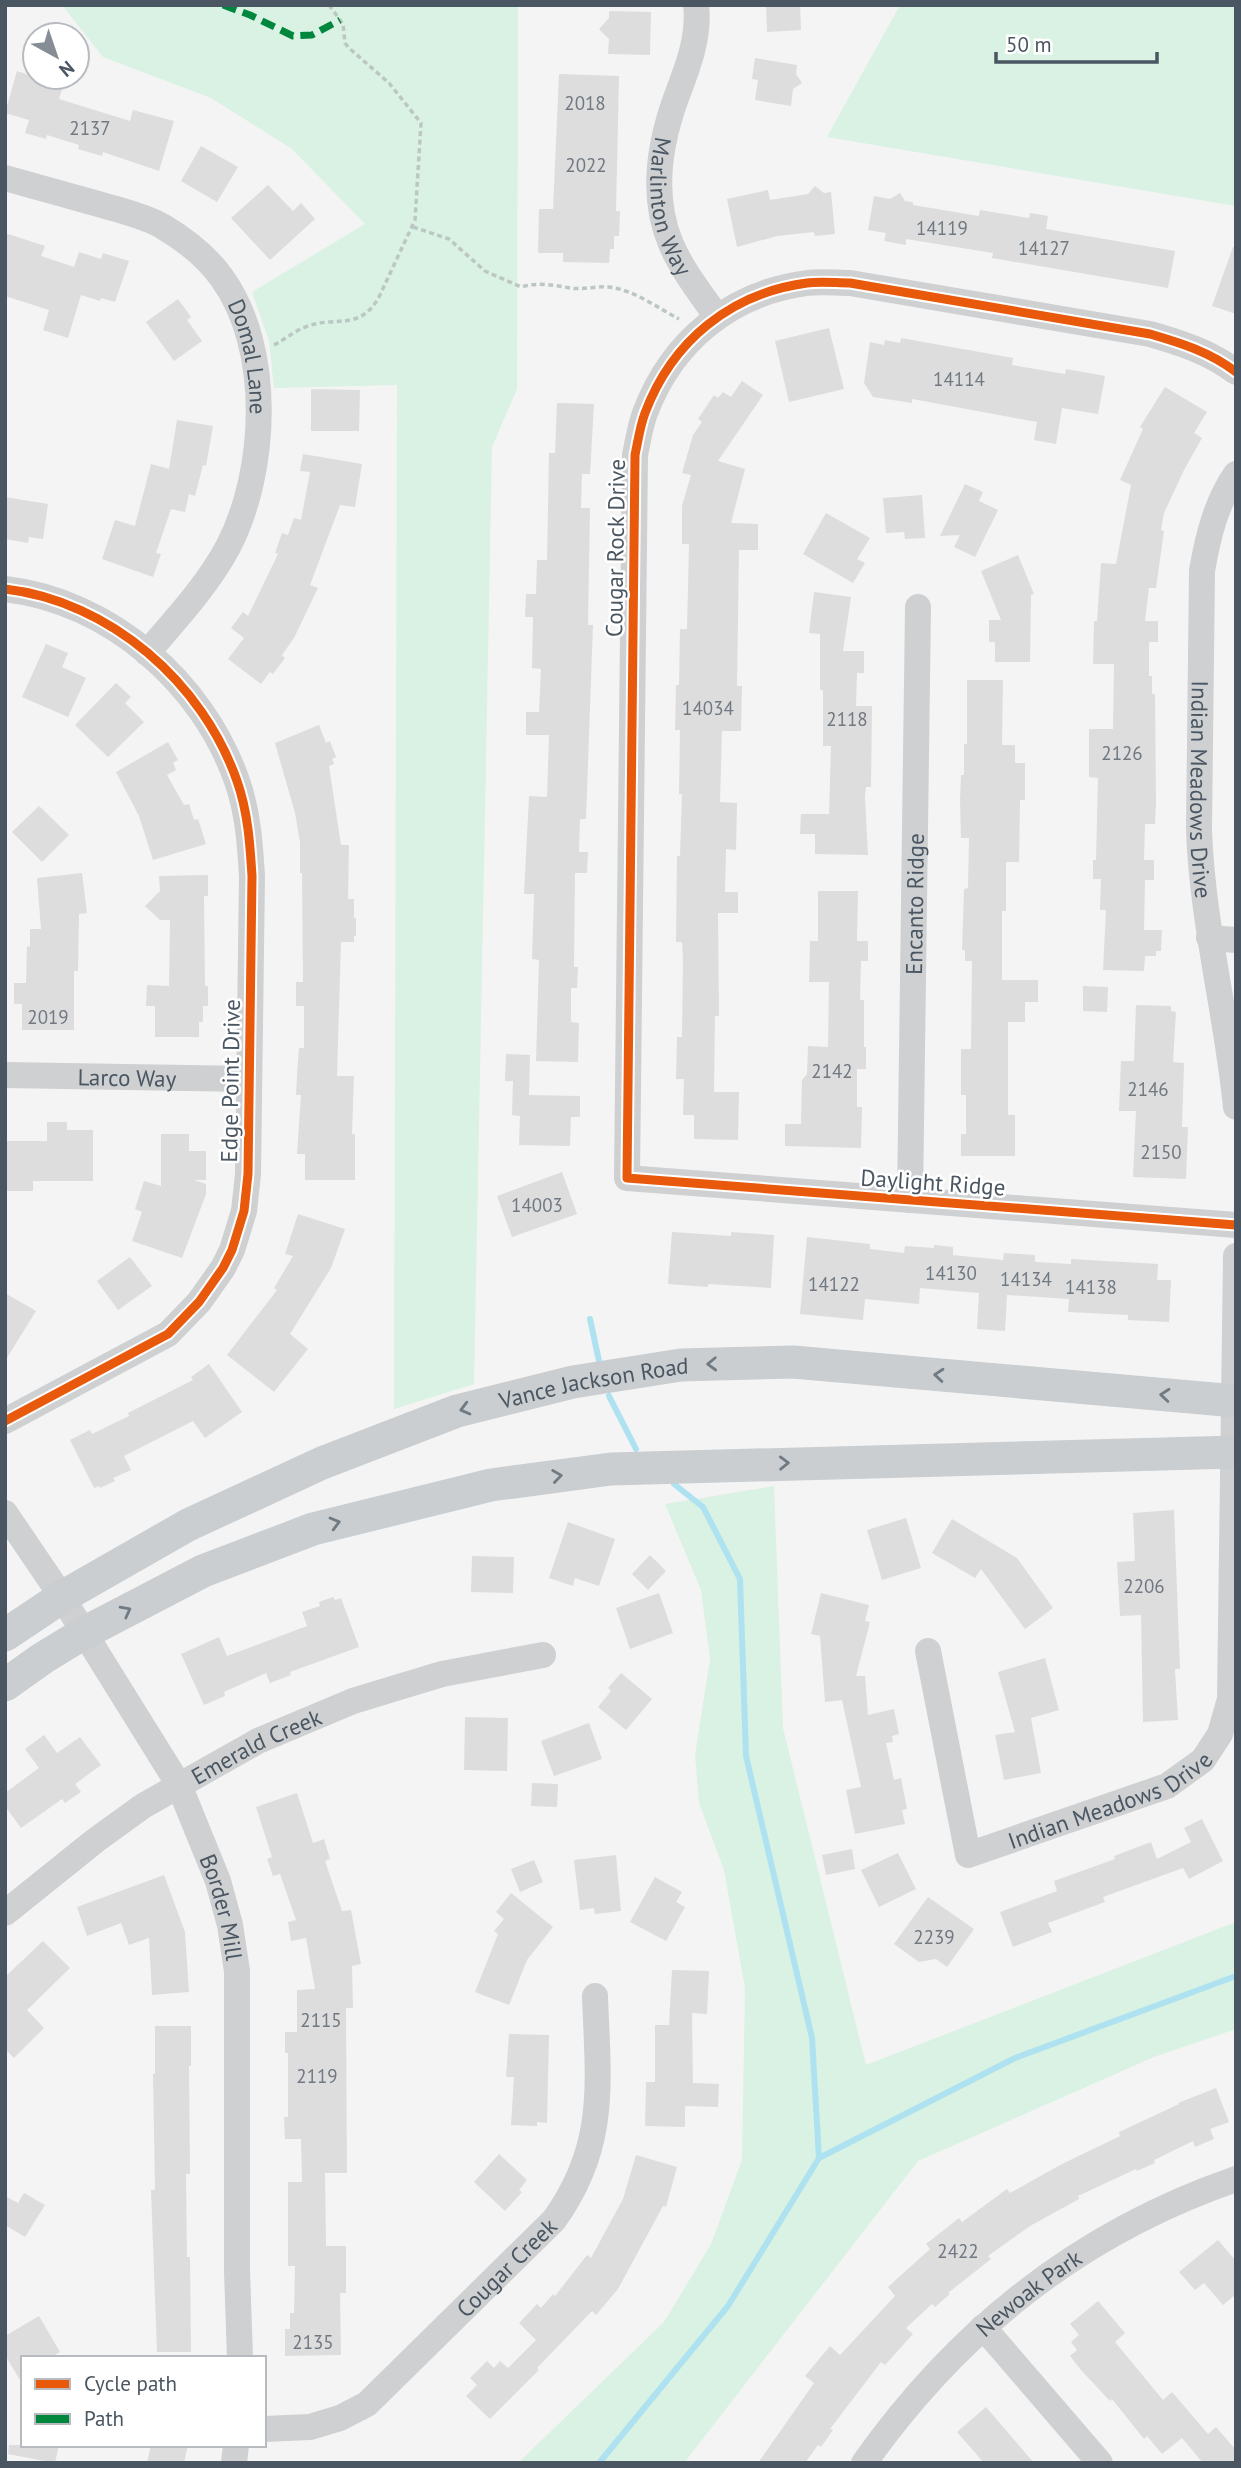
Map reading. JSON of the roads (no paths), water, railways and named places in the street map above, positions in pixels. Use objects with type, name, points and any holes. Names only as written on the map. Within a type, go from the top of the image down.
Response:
[{"type":"main road","name":"Vance Jackson Road","points":[[5,1635],[62,1597],[187,1525],[322,1462],[457,1411],[573,1382],[681,1365],[793,1362],[1235,1401]]},
{"type":"main road","points":[[5,1685],[84,1633],[202,1571],[313,1529],[491,1485],[625,1468],[1234,1451]]},
{"type":"street","name":"Marlinton Way","points":[[696,5],[692,55],[665,129],[658,172],[662,213],[671,244],[695,286],[708,323]]},
{"type":"street","name":"Domal Lane","points":[[5,178],[130,213],[161,225],[198,252],[222,278],[242,315],[254,355],[259,406],[256,453],[247,496],[228,547],[198,593],[148,653]]},
{"type":"street","name":"Cougar Rock Drive","points":[[626,1178],[635,455],[644,415],[672,360],[708,323],[731,307],[769,291],[809,283],[850,283],[1150,334],[1206,353],[1236,372]]},
{"type":"street","name":"Indian Meadows Drive","points":[[1236,474],[1218,506],[1202,571],[1199,829],[1200,869],[1209,938],[1226,1028],[1236,1107]]},
{"type":"street","name":"Edge Point Drive","points":[[5,589],[60,601],[103,621],[148,653],[188,692],[214,729],[237,781],[249,831],[252,876],[248,1174],[244,1210],[232,1250],[212,1286],[168,1334],[5,1420]]},
{"type":"street","name":"Encanto Ridge","points":[[910,1200],[918,607]]},
{"type":"street","points":[[1209,938],[1236,940]]},
{"type":"street","name":"Larco Way","points":[[5,1075],[248,1079]]},
{"type":"street","name":"Daylight Ridge","points":[[626,1178],[1236,1225]]},
{"type":"street","name":"Indian Meadows Drive","points":[[928,1651],[968,1854],[1167,1786],[1203,1760],[1220,1734],[1230,1699],[1236,1256]]},
{"type":"street","name":"Border Mill","points":[[5,1513],[62,1597],[179,1784],[218,1881],[230,1925],[237,1971],[237,2271],[240,2356]]},
{"type":"street","name":"Emerald Creek","points":[[5,1913],[143,1806],[258,1741],[353,1701],[442,1674],[543,1655]]},
{"type":"street","name":"Cougar Creek","points":[[266,2429],[310,2427],[340,2418],[367,2404],[554,2220],[576,2186],[591,2147],[598,2098],[595,1996]]},
{"type":"street","name":"Newoak Park","points":[[864,2463],[932,2378],[984,2327],[1052,2271],[1117,2230],[1186,2196],[1236,2179]]},
{"type":"street","points":[[984,2327],[1100,2463]]},
{"type":"waterway","points":[[590,1319],[599,1361]]},
{"type":"waterway","points":[[609,1396],[636,1449]]},
{"type":"waterway","points":[[599,2463],[728,2306],[819,2158],[812,2038],[746,1756],[740,1579],[703,1507],[674,1484]]},
{"type":"waterway","points":[[819,2158],[1015,2058],[1236,1976]]}]
